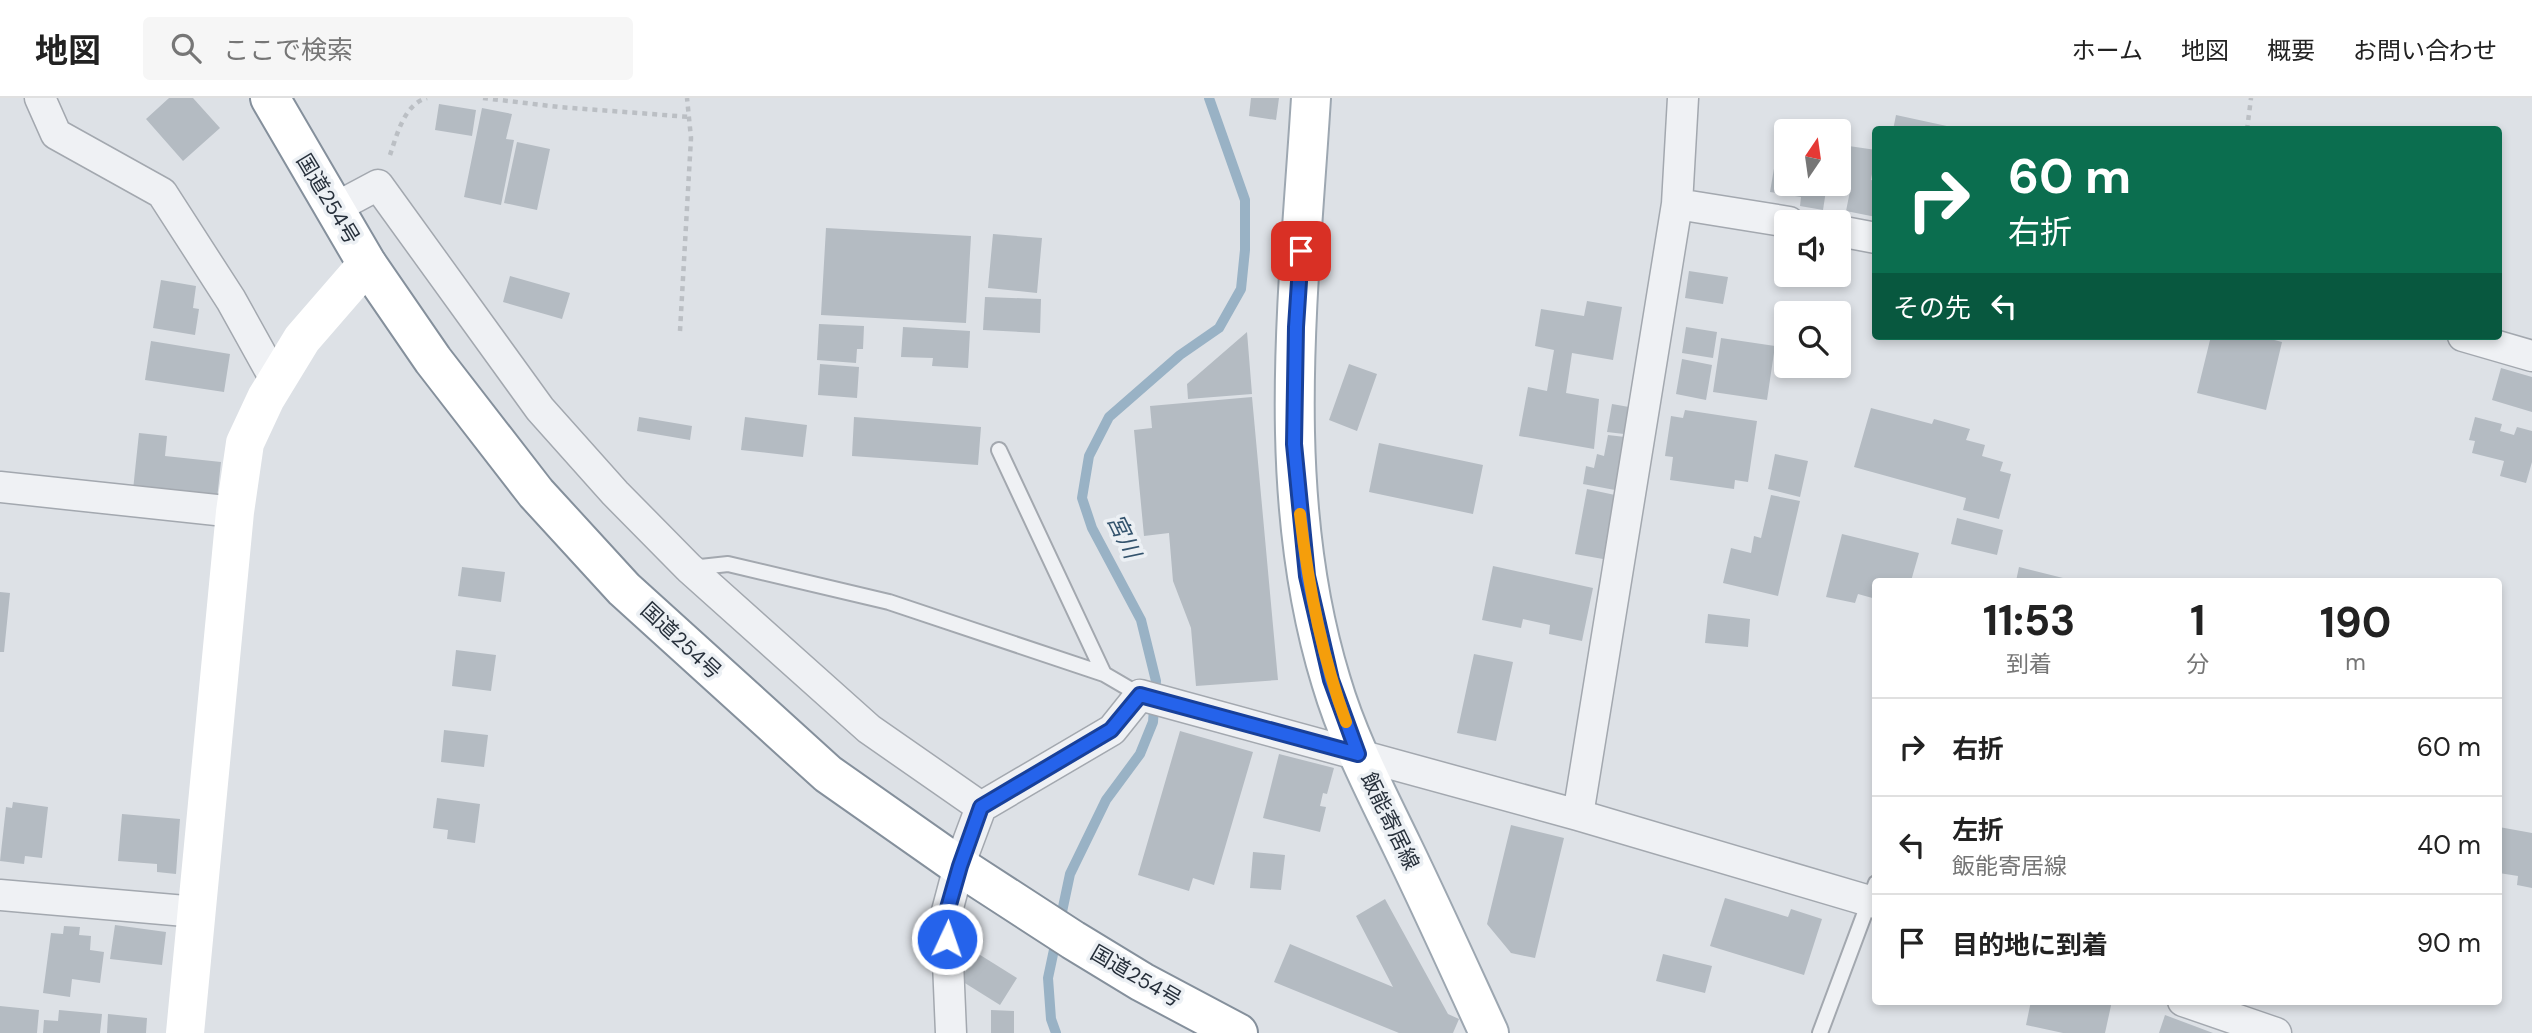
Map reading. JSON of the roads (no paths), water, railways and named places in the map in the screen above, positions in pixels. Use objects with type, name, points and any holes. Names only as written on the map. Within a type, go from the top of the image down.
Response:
[{"type":"main road","name":"国道254号","points":[[270,98],[367,264],[433,360],[536,493],[624,589],[828,774],[960,866],[1142,982],[1238,1033]]},
{"type":"main road","name":"飯能寄居線","points":[[1311,98],[1296,327],[1294,444],[1307,576],[1331,680],[1358,754],[1489,1033]]},
{"type":"main road","points":[[185,1033],[235,512],[245,443],[276,381],[302,339],[367,264]]},
{"type":"street","points":[[40,98],[55,134],[162,193],[231,300],[276,381]]},
{"type":"street","points":[[1578,815],[1677,204],[1683,98]]},
{"type":"street","points":[[334,209],[378,185],[540,409],[615,493],[689,568],[869,729],[981,807]]},
{"type":"street","points":[[1677,204],[1774,220]]},
{"type":"street","points":[[1851,233],[1872,237]]},
{"type":"street","points":[[2477,340],[2532,356]]},
{"type":"street","points":[[0,487],[235,512]]},
{"type":"street","points":[[951,1033],[946,915],[981,807],[1111,730],[1150,698],[1872,894]]},
{"type":"street","points":[[0,895],[197,912]]},
{"type":"street","points":[[2195,1005],[2276,1033]]},
{"type":"lane","points":[[999,450],[1104,674]]},
{"type":"lane","points":[[689,568],[728,564],[889,602],[1104,674],[1150,698]]},
{"type":"lane","points":[[1820,1033],[1872,900]]},
{"type":"waterway","name":"宮川","points":[[1056,1033],[1051,1019],[1048,978],[1070,874],[1106,800],[1140,754],[1153,722],[1156,681],[1141,620],[1092,528],[1082,498],[1089,456],[1109,417],[1180,355],[1219,328],[1241,289],[1245,250],[1245,200],[1209,98]]}]
